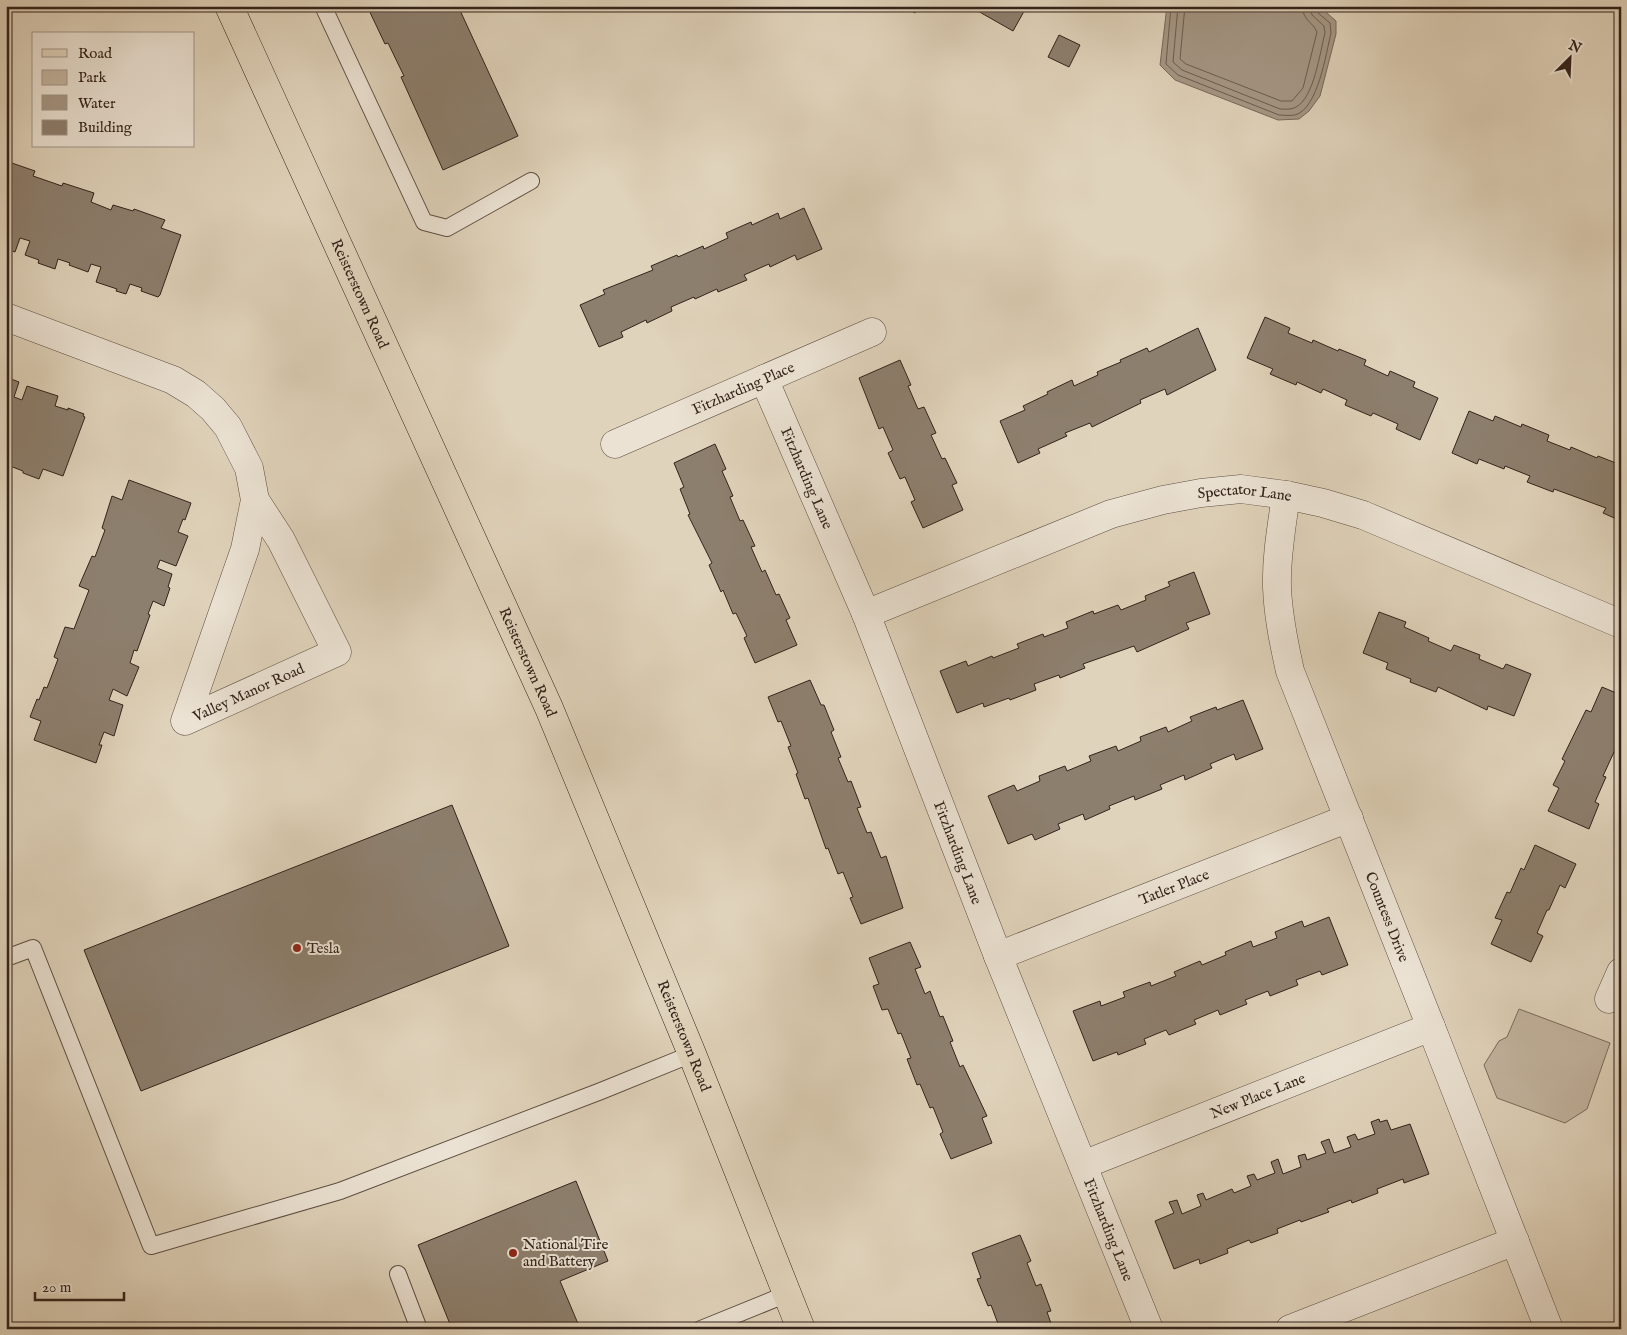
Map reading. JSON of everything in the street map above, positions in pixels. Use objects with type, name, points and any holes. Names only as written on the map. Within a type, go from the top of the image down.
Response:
[{"type":"main road","name":"Reisterstown Road","points":[[229,6],[549,708],[692,1054],[788,1294],[800,1329]]},
{"type":"street","name":"Valley Manor Road","points":[[6,317],[172,380],[196,394],[228,427],[249,468],[254,500],[245,549],[185,721],[337,652],[281,540],[254,500]]},
{"type":"street","name":"Fitzharding Place","points":[[616,444],[872,332]]},
{"type":"street","name":"Fitzharding Lane","points":[[764,379],[866,614],[998,956],[1149,1329]]},
{"type":"street","name":"Spectator Lane","points":[[866,614],[1112,514],[1154,502],[1201,493],[1241,489],[1286,495],[1323,503],[1363,515],[1621,624]]},
{"type":"street","name":"Countess Drive","points":[[1286,495],[1277,580],[1283,638],[1290,672],[1549,1329]]},
{"type":"street","name":"Tatler Place","points":[[998,956],[1349,818]]},
{"type":"street","points":[[1609,999],[1621,972]]},
{"type":"street","name":"New Place Lane","points":[[1083,1165],[1431,1027]]},
{"type":"street","points":[[1290,1329],[1515,1241]]},
{"type":"lane","points":[[323,6],[424,222],[447,228],[531,181]]},
{"type":"lane","points":[[6,958],[33,948],[151,1246],[340,1190],[601,1091],[692,1054]]},
{"type":"lane","points":[[398,1274],[419,1329]]},
{"type":"lane","points":[[701,1329],[788,1294]]},
{"type":"green space","points":[[1519,1009],[1610,1043],[1587,1109],[1565,1123],[1497,1098],[1484,1065],[1499,1041],[1507,1037]]},
{"type":"water","points":[[1167,6],[1319,6],[1336,21],[1336,34],[1320,96],[1309,111],[1299,119],[1278,120],[1175,80],[1160,65]]},
{"type":"building","points":[[367,6],[458,6],[518,136],[443,170],[401,77],[404,76],[388,43],[385,44]]},
{"type":"building","points":[[902,6],[919,6],[915,13]]},
{"type":"building","points":[[969,6],[1027,6],[1013,31]]},
{"type":"building","points":[[1059,35],[1080,45],[1069,67],[1048,57]]},
{"type":"building","points":[[6,161],[35,171],[33,176],[62,186],[63,183],[94,193],[91,202],[111,210],[113,205],[133,211],[134,209],[165,220],[161,228],[181,235],[160,295],[158,297],[141,291],[142,288],[130,284],[126,294],[116,291],[117,289],[96,282],[101,267],[91,264],[88,272],[58,259],[55,269],[38,263],[39,260],[25,255],[30,241],[20,238],[15,252],[6,249]]},
{"type":"building","points":[[804,208],[822,249],[797,260],[795,255],[770,267],[769,264],[744,275],[747,280],[718,292],[717,289],[695,299],[694,297],[671,307],[672,311],[647,323],[646,320],[621,332],[623,337],[599,347],[580,305],[605,294],[603,290],[653,270],[651,266],[703,246],[704,249],[728,238],[726,233],[751,222],[752,225],[778,213],[780,219]]},
{"type":"building","points":[[1265,317],[1290,328],[1288,333],[1312,343],[1313,340],[1366,360],[1364,365],[1388,376],[1390,371],[1415,382],[1413,387],[1438,398],[1420,440],[1396,429],[1398,424],[1373,413],[1371,416],[1345,405],[1347,400],[1323,389],[1321,393],[1297,382],[1296,385],[1270,374],[1273,369],[1247,358]]},
{"type":"building","points":[[1198,328],[1216,370],[1167,395],[1165,389],[1140,400],[1141,403],[1092,427],[1090,423],[1065,433],[1067,436],[1038,449],[1040,453],[1018,463],[1000,421],[1025,410],[1023,406],[1072,380],[1074,386],[1098,375],[1097,372],[1121,362],[1120,360],[1147,348],[1149,352]]},
{"type":"building","points":[[900,360],[911,385],[908,386],[918,409],[924,407],[936,433],[931,435],[942,459],[945,458],[957,483],[952,485],[963,510],[923,528],[911,502],[915,500],[905,477],[900,479],[888,453],[893,450],[883,427],[879,429],[859,378]]},
{"type":"building","points":[[6,377],[19,382],[14,397],[22,400],[27,386],[58,396],[55,406],[68,410],[68,408],[84,414],[83,416],[85,417],[63,476],[43,469],[39,479],[10,466],[11,463],[6,461]]},
{"type":"building","points":[[1469,411],[1493,421],[1495,416],[1521,427],[1522,424],[1549,435],[1547,441],[1570,450],[1571,447],[1597,458],[1598,456],[1621,465],[1621,521],[1603,513],[1606,508],[1554,489],[1553,492],[1527,482],[1530,476],[1505,466],[1504,469],[1479,459],[1477,464],[1452,453]]},
{"type":"building","points":[[715,444],[726,469],[722,471],[733,496],[730,497],[740,521],[743,520],[755,546],[751,547],[762,572],[765,570],[776,595],[779,594],[790,618],[786,620],[797,645],[755,663],[744,638],[747,636],[736,613],[733,614],[723,590],[721,592],[709,565],[712,563],[688,515],[690,514],[680,489],[684,487],[674,463]]},
{"type":"building","points":[[129,480],[191,503],[178,532],[188,536],[176,566],[160,560],[157,568],[172,574],[168,587],[170,588],[164,606],[153,601],[137,651],[134,650],[130,663],[139,667],[127,696],[113,689],[109,700],[123,705],[114,736],[104,732],[99,745],[102,745],[96,763],[34,740],[41,721],[30,717],[44,687],[47,688],[58,659],[54,657],[65,627],[74,629],[89,590],[79,586],[92,556],[95,557],[105,530],[102,528],[112,496],[122,500]]},
{"type":"building","points":[[1194,572],[1210,614],[1186,623],[1189,629],[1137,652],[1134,646],[1083,664],[1085,668],[1060,678],[1059,675],[1034,684],[1036,690],[1010,700],[1009,698],[984,707],[983,703],[957,713],[940,671],[966,661],[968,666],[1019,648],[1017,644],[1043,634],[1044,637],[1068,628],[1066,622],[1093,611],[1094,614],[1118,605],[1121,610],[1146,600],[1145,596],[1170,586],[1168,582]]},
{"type":"building","points":[[1379,612],[1406,622],[1404,627],[1429,638],[1428,641],[1451,651],[1454,645],[1480,655],[1479,659],[1503,669],[1506,664],[1531,674],[1514,716],[1488,706],[1487,710],[1438,687],[1436,692],[1410,682],[1411,679],[1386,669],[1388,663],[1363,653]]},
{"type":"building","points":[[810,680],[821,705],[824,705],[834,730],[831,732],[841,757],[838,758],[848,782],[851,781],[861,807],[857,808],[867,833],[871,832],[881,858],[886,856],[903,908],[861,924],[850,898],[853,897],[843,872],[838,874],[828,848],[826,849],[808,798],[805,799],[788,747],[791,746],[781,721],[778,722],[768,697]]},
{"type":"building","points":[[1602,687],[1621,695],[1621,741],[1603,776],[1606,777],[1595,802],[1599,804],[1589,829],[1548,811],[1559,788],[1553,785],[1565,761],[1562,759],[1586,710],[1591,712]]},
{"type":"building","points":[[1243,700],[1263,749],[1236,760],[1234,754],[1210,764],[1212,768],[1185,780],[1184,775],[1160,785],[1162,789],[1135,800],[1134,796],[1109,806],[1110,809],[1085,820],[1083,814],[1058,824],[1060,829],[1035,840],[1032,834],[1008,844],[988,796],[1014,785],[1017,791],[1040,781],[1039,776],[1065,766],[1067,771],[1091,761],[1089,756],[1116,746],[1118,751],[1141,741],[1140,737],[1166,727],[1168,732],[1192,721],[1190,717],[1216,707],[1217,710]]},
{"type":"building","name":"Tesla","points":[[452,805],[509,946],[141,1091],[84,950]]},
{"type":"building","points":[[1535,845],[1576,864],[1565,888],[1560,885],[1549,910],[1547,910],[1537,933],[1543,936],[1531,962],[1491,944],[1502,920],[1495,918],[1507,892],[1510,893],[1521,868],[1524,870]]},
{"type":"building","points":[[1329,917],[1348,965],[1322,975],[1320,971],[1296,980],[1298,985],[1270,996],[1268,991],[1245,1000],[1247,1004],[1220,1015],[1218,1010],[1194,1020],[1196,1024],[1169,1035],[1166,1030],[1144,1039],[1146,1044],[1118,1055],[1117,1052],[1093,1061],[1073,1011],[1100,1001],[1101,1006],[1125,997],[1123,992],[1150,982],[1151,986],[1176,976],[1174,972],[1200,961],[1202,965],[1226,955],[1225,952],[1251,941],[1253,947],[1277,938],[1275,932],[1302,921],[1304,927]]},
{"type":"building","points":[[910,942],[921,967],[915,969],[925,994],[930,991],[940,1017],[943,1016],[953,1041],[950,1042],[960,1067],[963,1065],[987,1116],[982,1118],[992,1143],[951,1159],[940,1134],[943,1132],[933,1107],[930,1108],[920,1084],[917,1085],[907,1059],[911,1058],[901,1033],[898,1034],[888,1009],[882,1010],[873,986],[879,984],[869,958]]},
{"type":"building","points":[[1379,1119],[1380,1122],[1387,1120],[1391,1130],[1410,1124],[1429,1174],[1404,1183],[1403,1179],[1377,1189],[1378,1193],[1352,1203],[1351,1200],[1327,1209],[1329,1212],[1277,1229],[1278,1233],[1251,1243],[1249,1240],[1227,1249],[1228,1253],[1200,1264],[1199,1259],[1174,1269],[1155,1221],[1174,1213],[1169,1202],[1177,1200],[1182,1214],[1201,1206],[1197,1195],[1203,1193],[1206,1200],[1232,1189],[1234,1193],[1251,1186],[1247,1176],[1254,1174],[1257,1180],[1275,1173],[1271,1162],[1278,1159],[1283,1174],[1301,1167],[1298,1156],[1305,1154],[1307,1160],[1326,1153],[1321,1142],[1329,1139],[1334,1153],[1351,1147],[1347,1137],[1355,1134],[1358,1140],[1375,1134],[1371,1122]]},
{"type":"building","name":"National Tire and Battery","points":[[576,1181],[608,1261],[560,1281],[579,1326],[573,1329],[452,1329],[418,1245]]},
{"type":"building","points":[[1020,1235],[1031,1261],[1027,1263],[1036,1286],[1041,1284],[1051,1311],[1047,1312],[1053,1329],[1000,1329],[991,1305],[988,1306],[977,1279],[981,1278],[972,1253]]},
{"type":"place","name":"Tesla","points":[[297,948]]},
{"type":"place","name":"National Tire and Battery","points":[[513,1253]]}]
